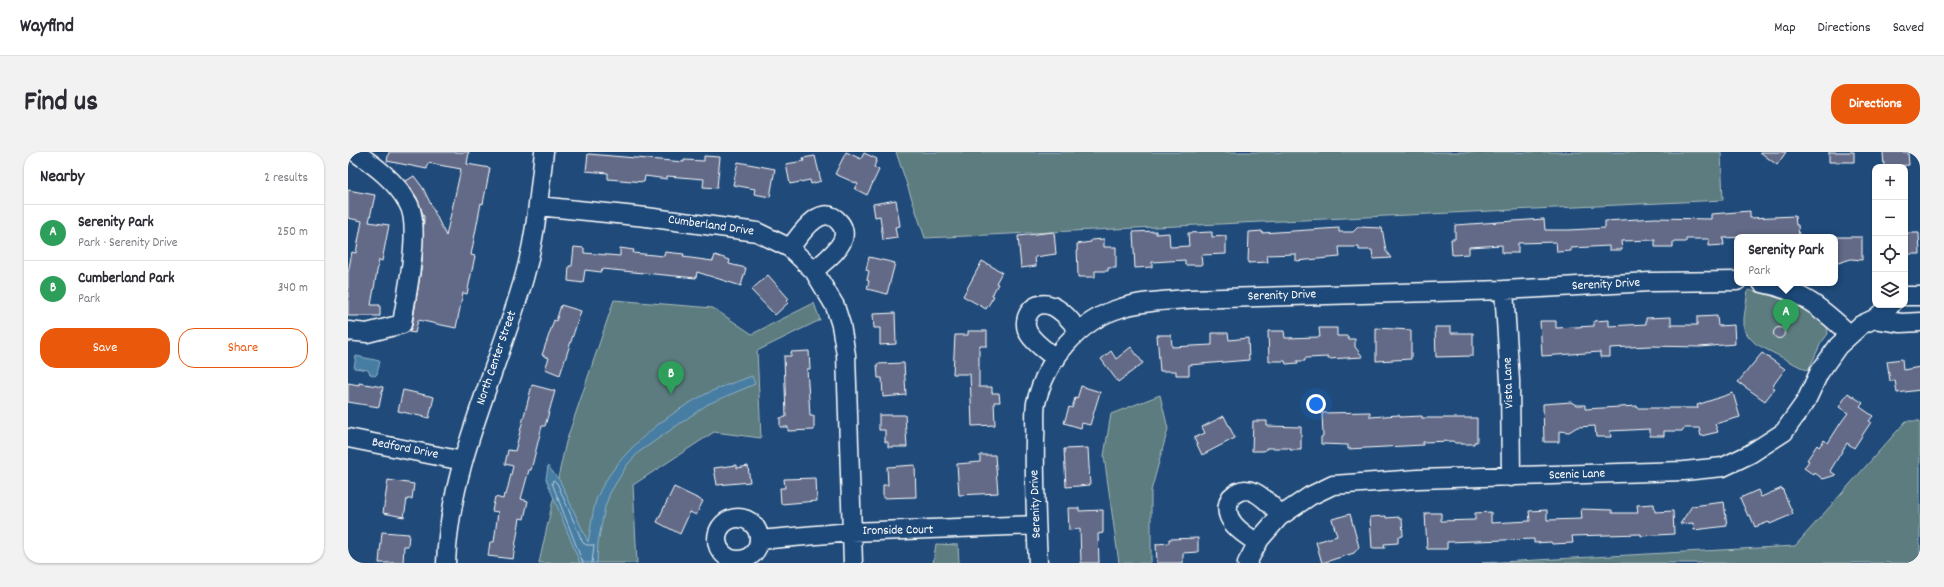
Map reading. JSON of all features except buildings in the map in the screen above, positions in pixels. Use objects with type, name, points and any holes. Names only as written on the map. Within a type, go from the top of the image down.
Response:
[{"type":"street","points":[[348,156],[352,152]]},
{"type":"street","points":[[348,331],[367,333],[402,324],[414,233],[413,214],[408,202],[387,177],[356,152]]},
{"type":"street","name":"North Center Street","points":[[446,563],[451,514],[463,462],[524,277],[538,206],[544,152]]},
{"type":"street","name":"Cumberland Drive","points":[[538,206],[646,217],[757,232],[790,248],[814,271],[835,306],[841,325],[846,355],[853,563]]},
{"type":"street","points":[[790,248],[817,217],[826,215],[838,220],[843,229],[843,240],[814,271]]},
{"type":"street","name":"Serenity Drive","points":[[1038,563],[1034,479],[1036,403],[1056,359],[1068,340],[1088,323],[1120,308],[1148,302],[1504,290],[1650,282],[1734,281]]},
{"type":"street","points":[[1780,286],[1825,311],[1850,334]]},
{"type":"street","name":"Vista Lane","points":[[1504,290],[1510,381],[1511,477]]},
{"type":"street","points":[[1908,296],[1920,296]]},
{"type":"street","points":[[1056,359],[1038,345],[1028,332],[1025,321],[1030,311],[1040,305],[1051,306],[1058,310],[1079,331]]},
{"type":"street","name":"Scenic Lane","points":[[1247,563],[1258,543],[1281,515],[1310,496],[1333,486],[1418,479],[1684,471],[1723,467],[1750,454],[1784,432],[1806,401],[1819,373],[1830,356],[1850,334],[1861,325],[1874,319],[1887,308]]},
{"type":"street","points":[[1874,319],[1901,323],[1920,322]]},
{"type":"street","name":"Bedford Drive","points":[[348,438],[463,462]]},
{"type":"street","points":[[1258,543],[1241,532],[1231,522],[1228,512],[1231,497],[1243,490],[1254,491],[1281,515]]},
{"type":"street","name":"Ironside Court","points":[[759,540],[851,532],[1036,525]]},
{"type":"green space","points":[[896,152],[1721,152],[1723,200],[925,238]]},
{"type":"green space","points":[[1748,290],[1790,302],[1809,312],[1827,326],[1828,334],[1821,343],[1808,371],[1756,344],[1749,337],[1744,329]]},
{"type":"green space","points":[[614,300],[713,308],[752,334],[814,303],[820,320],[757,351],[761,438],[714,432],[633,485],[637,563],[539,563],[566,442]]},
{"type":"green space","points":[[1160,395],[1168,429],[1151,491],[1151,563],[1119,563],[1104,456],[1111,414]]},
{"type":"green space","points":[[1906,421],[1920,421],[1920,563],[1482,563],[1795,546]]},
{"type":"green space","points":[[936,544],[958,545],[959,563],[933,563]]},
{"type":"water","points":[[356,356],[380,361],[377,374],[375,376],[370,374],[368,370],[354,368]]},
{"type":"water","points":[[752,376],[755,384],[708,404],[639,452],[627,465],[610,493],[605,507],[598,543],[597,563],[580,563],[546,479],[548,466],[560,481],[588,542],[596,500],[604,483],[629,451],[644,436],[678,410],[717,389]]},
{"type":"place","name":"Serenity Park","points":[[1786,332]]},
{"type":"place","name":"Cumberland Park","points":[[671,394]]}]
